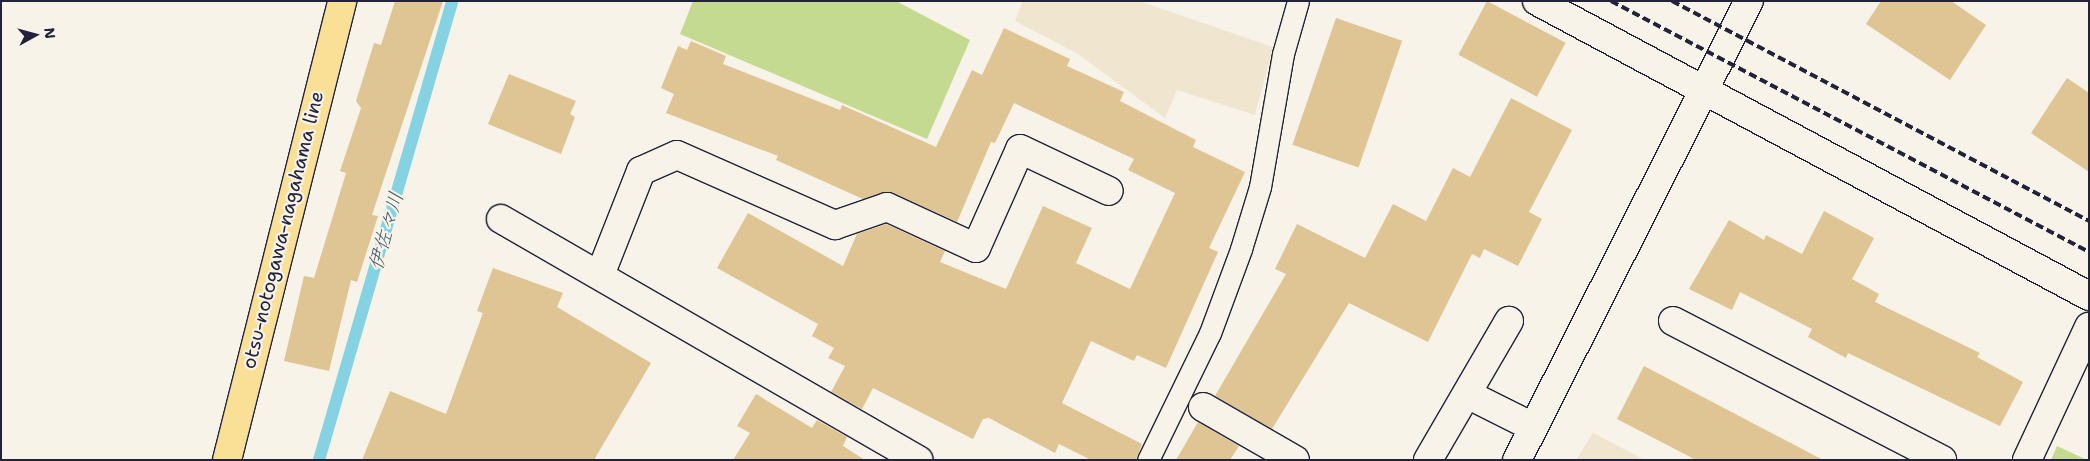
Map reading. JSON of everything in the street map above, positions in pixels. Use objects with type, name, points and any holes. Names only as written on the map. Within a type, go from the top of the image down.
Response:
[{"type":"main road","name":"otsu-notogawa-nagahama line","points":[[227,460],[342,1]]},
{"type":"street","points":[[1537,1],[1704,88],[2089,296]]},
{"type":"street","points":[[1517,460],[1749,1]]},
{"type":"street","points":[[600,275],[641,171],[677,155],[835,225],[887,207],[976,248],[1020,149],[1109,191]]},
{"type":"street","points":[[501,218],[918,460]]},
{"type":"street","points":[[1428,460],[1509,321]]},
{"type":"street","points":[[1674,321],[1942,460]]},
{"type":"street","points":[[2028,460],[2089,327]]},
{"type":"street","points":[[1467,394],[1533,427]]},
{"type":"street","points":[[1204,407],[1295,460]]},
{"type":"lane","points":[[1148,460],[1210,333],[1241,249],[1260,187],[1283,54],[1298,1]]},
{"type":"shaded area","points":[[1023,1],[1139,1],[1273,47],[1255,115],[1177,90],[1165,118],[1078,54],[1015,21]]},
{"type":"shaded area","points":[[1593,433],[1645,460],[1576,460]]},
{"type":"green space","points":[[693,1],[896,1],[970,40],[927,139],[680,34]]},
{"type":"green space","points":[[2057,446],[2085,459],[2085,460],[2051,460]]},
{"type":"building","points":[[395,1],[443,1],[372,215],[378,216],[357,282],[351,280],[329,371],[284,361],[304,276],[314,278],[346,173],[340,171],[361,108],[356,101],[374,43],[381,45]]},
{"type":"building","points":[[1487,1],[1566,43],[1537,97],[1458,55]]},
{"type":"building","points":[[1881,1],[1951,1],[1986,25],[1950,80],[1866,24]]},
{"type":"building","points":[[1336,18],[1402,41],[1359,167],[1292,145]]},
{"type":"building","points":[[1004,28],[1070,59],[1067,66],[1124,92],[1120,101],[1196,140],[1193,147],[1245,172],[1209,248],[1218,252],[1166,368],[1137,355],[1134,361],[1091,341],[1062,403],[1142,444],[1136,460],[1091,460],[1059,444],[1055,453],[989,418],[983,419],[973,439],[873,388],[862,409],[831,392],[845,366],[828,358],[834,348],[812,336],[818,324],[717,268],[748,213],[843,266],[857,234],[886,224],[945,251],[940,262],[1006,289],[1043,206],[1092,228],[1076,263],[1130,289],[1175,193],[1128,170],[1134,159],[1014,103],[995,143],[991,142],[957,222],[893,193],[863,199],[776,160],[778,156],[666,113],[674,94],[661,88],[678,46],[687,50],[691,41],[726,56],[723,64],[840,110],[842,105],[936,147],[972,70],[982,75]]},
{"type":"building","points":[[509,74],[576,101],[570,114],[575,117],[561,154],[488,124]]},
{"type":"building","points":[[2067,78],[2089,93],[2089,172],[2031,133]]},
{"type":"building","points":[[1511,98],[1572,130],[1529,212],[1542,219],[1518,266],[1484,249],[1480,258],[1472,254],[1428,342],[1349,303],[1272,429],[1215,396],[1286,274],[1275,269],[1297,224],[1365,258],[1393,204],[1426,221],[1453,168],[1470,177]]},
{"type":"building","points":[[1824,211],[1874,238],[1852,279],[1879,294],[1875,302],[1980,353],[1977,357],[2023,382],[2000,426],[1848,353],[1846,358],[1808,337],[1812,329],[1740,292],[1732,310],[1689,289],[1729,220],[1764,240],[1766,235],[1802,254]]},
{"type":"building","points":[[493,268],[563,293],[557,307],[651,363],[594,460],[362,460],[390,391],[446,414],[483,313],[477,311]]},
{"type":"building","points":[[1644,366],[1823,460],[1696,460],[1617,419]]},
{"type":"building","points":[[756,394],[812,428],[817,420],[847,437],[843,446],[865,460],[733,460],[750,433],[737,426]]},
{"type":"building","points":[[1198,422],[1239,446],[1230,460],[1176,460]]},
{"type":"waterway","name":"伊佐々川","points":[[319,460],[452,1]]},
{"type":"railway","points":[[1611,1],[2089,252]]},
{"type":"railway","points":[[1672,1],[2089,221]]}]
